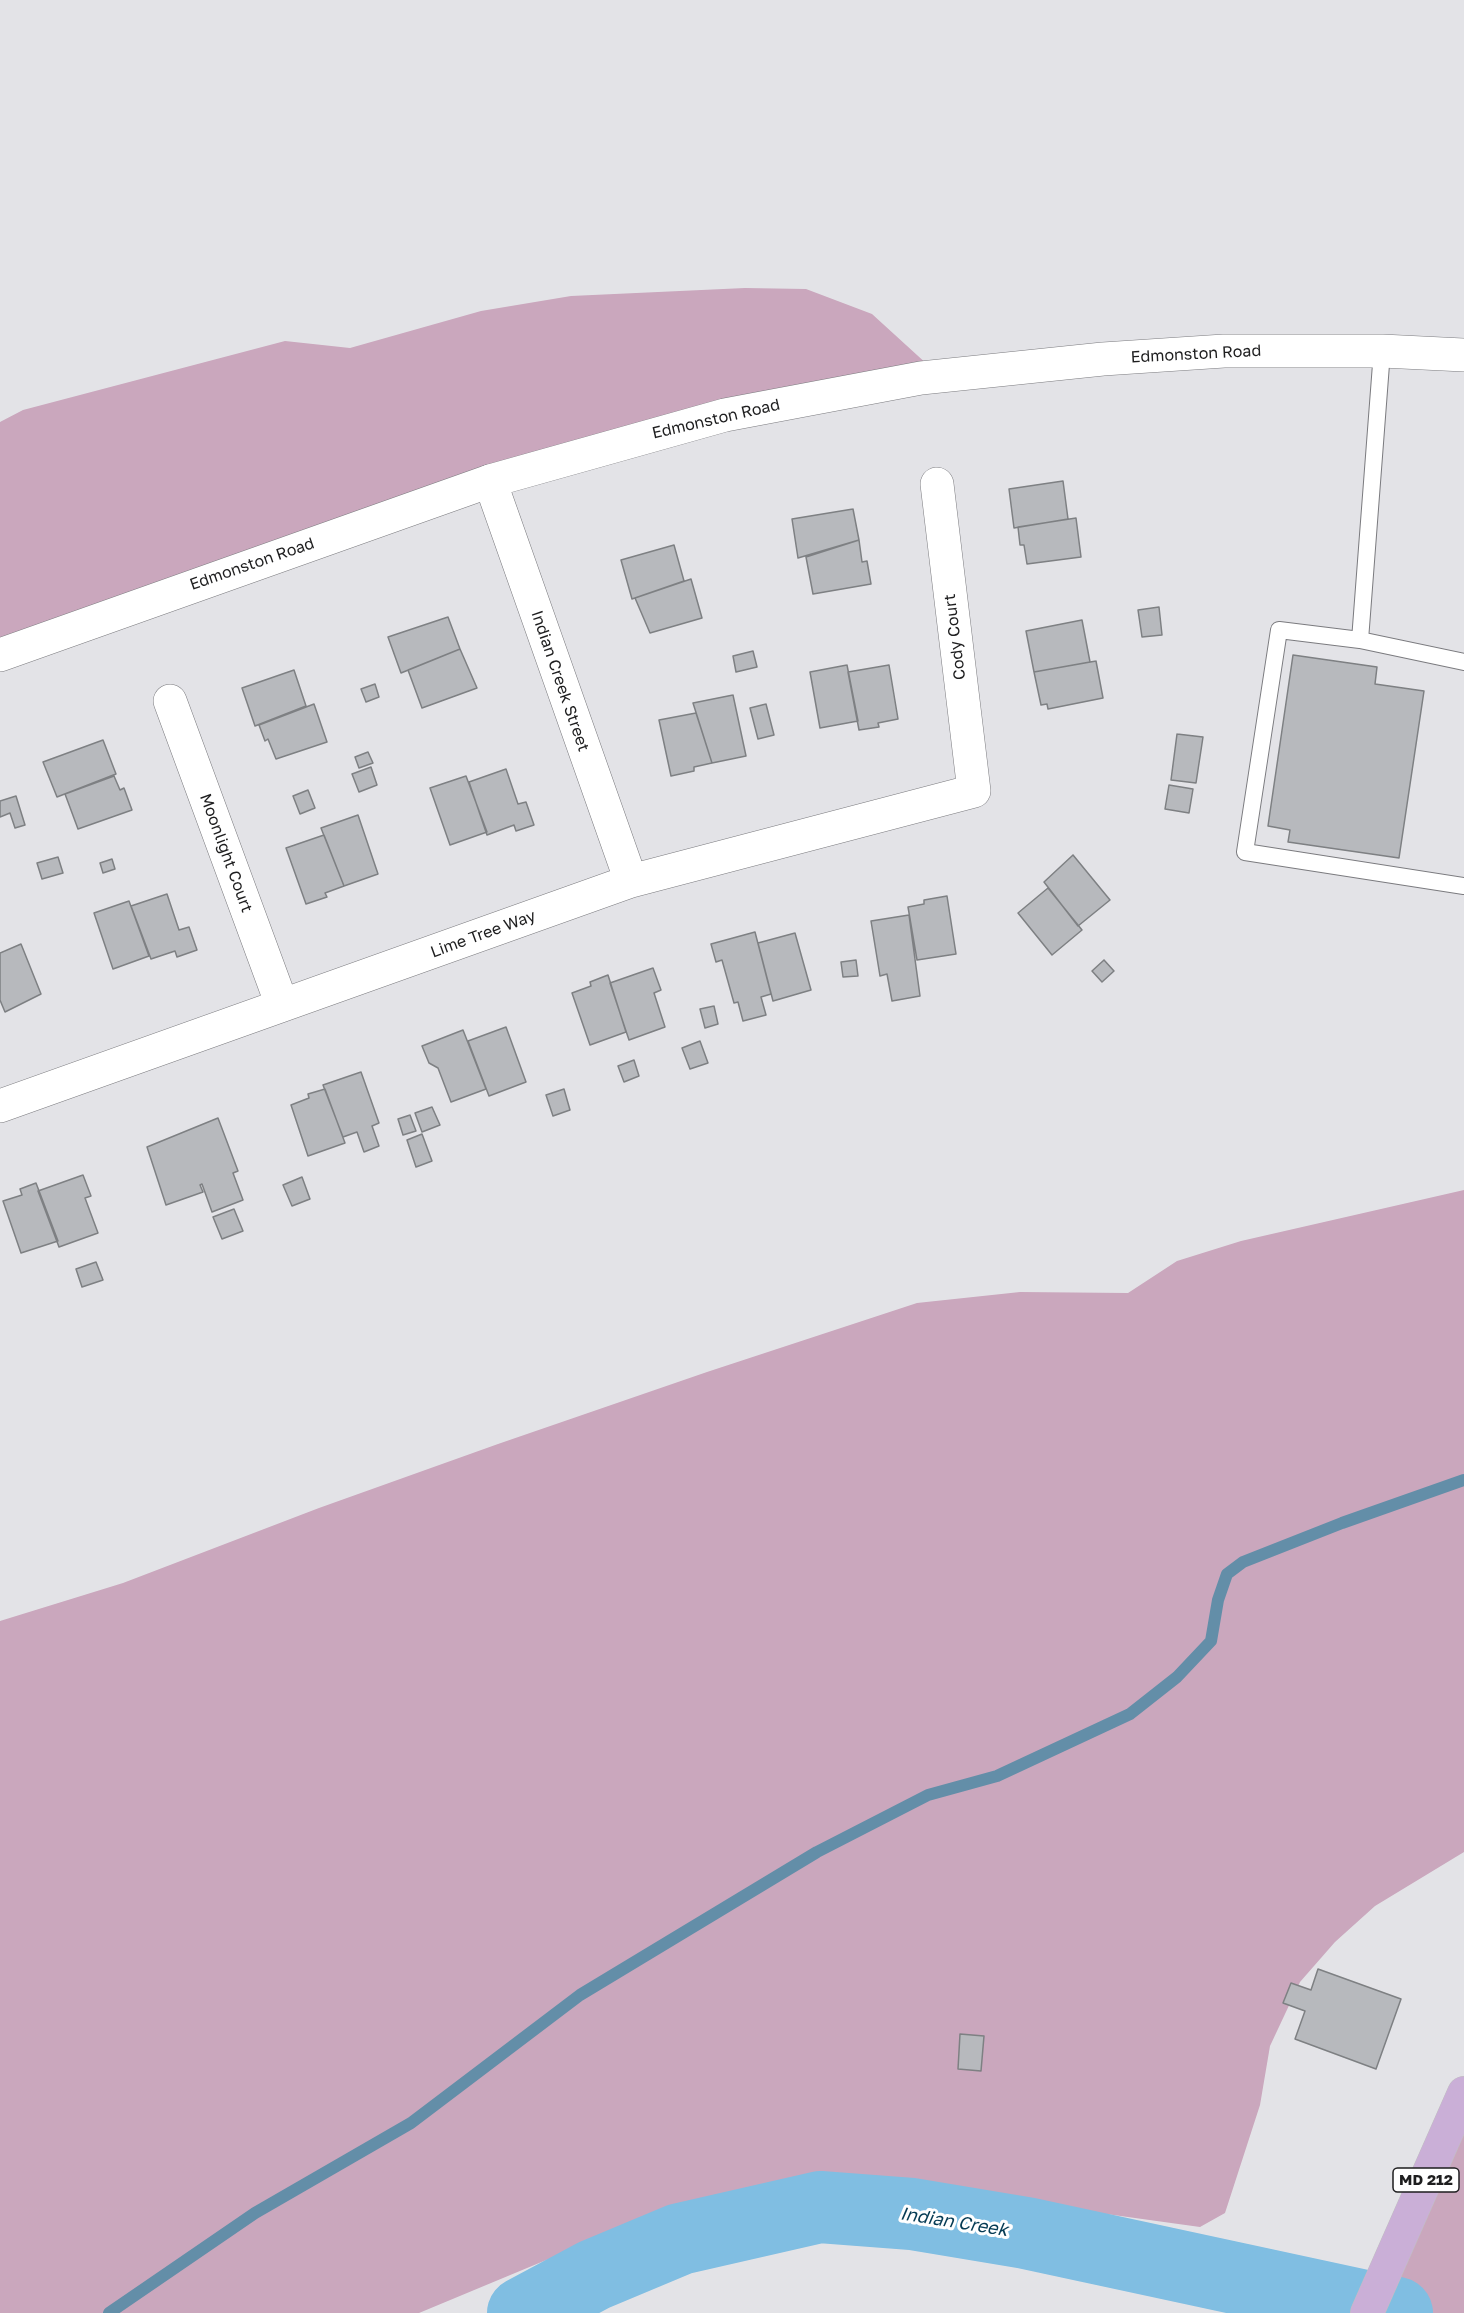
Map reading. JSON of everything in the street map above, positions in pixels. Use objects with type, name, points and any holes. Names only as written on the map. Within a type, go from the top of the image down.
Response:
[{"type":"main road","name":"MD 212","points":[[1367,2313],[1464,2092]]},
{"type":"street","name":"Edmonston Road","points":[[0,655],[490,481],[725,414],[921,378],[1103,359],[1224,351],[1382,351],[1464,355]]},
{"type":"street","name":"Indian Creek Street","points":[[490,481],[631,881]]},
{"type":"street","name":"Cody Court","points":[[937,484],[974,790]]},
{"type":"street","name":"Moonlight Court","points":[[170,701],[282,1005]]},
{"type":"street","name":"Lime Tree Way","points":[[0,1106],[631,881],[974,790]]},
{"type":"lane","points":[[1360,640],[1382,351]]},
{"type":"lane","points":[[1456,885],[1245,852],[1279,630],[1360,640],[1464,662]]},
{"type":"shaded area","points":[[745,288],[806,289],[872,314],[940,376],[725,415],[0,655],[0,422],[23,410],[285,341],[350,348],[481,311],[571,296]]},
{"type":"shaded area","points":[[1464,1190],[1464,1852],[1375,1906],[1335,1942],[1300,1982],[1270,2046],[1260,2105],[1225,2213],[1200,2227],[998,2199],[819,2185],[768,2188],[652,2216],[419,2313],[0,2313],[0,1621],[123,1583],[319,1508],[498,1444],[917,1303],[1020,1292],[1128,1293],[1177,1261],[1241,1241]]},
{"type":"shaded area","points":[[1464,2093],[1464,2313],[1367,2313]]},
{"type":"building","points":[[1063,481],[1068,519],[1014,528],[1009,489]]},
{"type":"building","points":[[853,509],[859,540],[798,558],[792,519]]},
{"type":"building","points":[[1076,518],[1081,557],[1027,564],[1024,545],[1020,545],[1018,527]]},
{"type":"building","points":[[859,540],[862,562],[867,561],[871,584],[813,594],[806,557]]},
{"type":"building","points":[[674,545],[684,581],[632,599],[621,560]]},
{"type":"building","points":[[691,579],[702,618],[650,633],[635,598]]},
{"type":"building","points":[[1159,607],[1162,635],[1142,637],[1138,610]]},
{"type":"building","points":[[448,617],[460,649],[401,673],[388,637]]},
{"type":"building","points":[[1082,620],[1090,662],[1034,672],[1026,631]]},
{"type":"building","points":[[460,649],[477,688],[422,708],[408,670]]},
{"type":"building","points":[[753,651],[757,667],[736,672],[733,656]]},
{"type":"building","points":[[1293,655],[1377,667],[1375,684],[1424,691],[1399,858],[1288,842],[1290,830],[1268,826]]},
{"type":"building","points":[[1096,661],[1103,698],[1048,709],[1047,704],[1041,705],[1034,672]]},
{"type":"building","points":[[847,665],[858,721],[820,728],[810,672]]},
{"type":"building","points":[[889,665],[898,719],[878,723],[879,727],[859,730],[848,672]]},
{"type":"building","points":[[294,670],[306,706],[255,726],[242,688]]},
{"type":"building","points":[[375,684],[379,697],[366,702],[361,689]]},
{"type":"building","points":[[733,695],[746,756],[712,763],[693,703]]},
{"type":"building","points":[[314,704],[327,742],[276,759],[259,725]]},
{"type":"building","points":[[766,704],[774,735],[758,739],[750,708]]},
{"type":"building","points":[[696,713],[712,763],[694,767],[694,771],[671,776],[659,720]]},
{"type":"building","points":[[1177,734],[1203,737],[1196,783],[1171,780]]},
{"type":"building","points":[[103,740],[116,774],[57,797],[43,762]]},
{"type":"building","points":[[368,752],[373,763],[359,768],[355,757]]},
{"type":"building","points":[[371,767],[377,785],[359,792],[352,774]]},
{"type":"building","points":[[506,769],[518,804],[526,802],[534,825],[516,831],[514,825],[487,835],[469,782]]},
{"type":"building","points":[[114,776],[120,790],[124,788],[132,810],[78,829],[65,794]]},
{"type":"building","points":[[466,776],[487,832],[450,845],[430,788]]},
{"type":"building","points":[[1169,785],[1193,789],[1189,813],[1165,809]]},
{"type":"building","points":[[308,790],[315,808],[300,814],[293,796]]},
{"type":"building","points":[[16,796],[25,825],[15,828],[10,813],[0,817],[0,801]]},
{"type":"building","points":[[358,815],[378,874],[344,886],[321,828]]},
{"type":"building","points":[[324,835],[344,886],[325,893],[327,897],[306,904],[286,848]]},
{"type":"building","points":[[1073,855],[1110,900],[1078,926],[1044,882]]},
{"type":"building","points":[[58,857],[63,873],[42,879],[37,863]]},
{"type":"building","points":[[112,859],[115,869],[103,873],[100,863]]},
{"type":"building","points":[[1048,888],[1082,930],[1052,955],[1018,913]]},
{"type":"building","points":[[167,894],[179,930],[189,927],[197,950],[177,957],[175,951],[151,959],[131,906]]},
{"type":"building","points":[[947,896],[956,954],[917,960],[908,907],[924,904],[924,900]]},
{"type":"building","points":[[129,901],[149,956],[113,969],[94,913]]},
{"type":"building","points":[[909,915],[920,996],[892,1001],[887,974],[880,976],[871,921]]},
{"type":"building","points":[[755,932],[771,994],[761,997],[766,1015],[743,1021],[738,1002],[734,1003],[722,960],[716,962],[711,944]]},
{"type":"building","points":[[795,933],[811,990],[773,1001],[758,943]]},
{"type":"building","points":[[21,944],[41,994],[5,1012],[0,1000],[0,953]]},
{"type":"building","points":[[856,960],[858,976],[843,977],[841,962]]},
{"type":"building","points":[[1104,960],[1114,971],[1102,982],[1092,971]]},
{"type":"building","points":[[653,968],[661,990],[654,993],[665,1027],[629,1040],[610,983]]},
{"type":"building","points":[[608,975],[626,1032],[590,1045],[572,993],[591,986],[590,982]]},
{"type":"building","points":[[714,1006],[718,1024],[705,1028],[700,1009]]},
{"type":"building","points":[[506,1027],[526,1082],[489,1096],[468,1041]]},
{"type":"building","points":[[463,1030],[486,1089],[451,1102],[438,1068],[429,1063],[422,1046]]},
{"type":"building","points":[[700,1041],[708,1063],[690,1069],[682,1048]]},
{"type":"building","points":[[634,1060],[639,1076],[624,1082],[618,1066]]},
{"type":"building","points":[[361,1072],[379,1123],[372,1126],[379,1146],[364,1152],[357,1132],[343,1137],[323,1085]]},
{"type":"building","points":[[325,1089],[345,1143],[308,1156],[291,1105],[309,1098],[308,1094]]},
{"type":"building","points":[[564,1089],[570,1110],[553,1116],[546,1095]]},
{"type":"building","points":[[432,1107],[440,1125],[422,1132],[415,1113]]},
{"type":"building","points":[[410,1115],[416,1131],[403,1135],[398,1119]]},
{"type":"building","points":[[218,1118],[238,1171],[233,1173],[243,1200],[212,1212],[202,1184],[200,1185],[203,1192],[166,1205],[147,1147]]},
{"type":"building","points":[[422,1134],[432,1161],[416,1167],[407,1140]]},
{"type":"building","points":[[83,1175],[91,1196],[85,1198],[98,1233],[59,1247],[38,1191]]},
{"type":"building","points":[[302,1177],[310,1199],[292,1206],[283,1185]]},
{"type":"building","points":[[36,1183],[58,1241],[21,1253],[3,1201],[22,1195],[20,1189]]},
{"type":"building","points":[[234,1209],[243,1231],[222,1239],[213,1217]]},
{"type":"building","points":[[96,1262],[103,1280],[82,1287],[76,1269]]},
{"type":"building","points":[[1318,1969],[1401,1999],[1376,2069],[1295,2039],[1305,2011],[1283,2003],[1291,1983],[1311,1990]]},
{"type":"building","points":[[960,2034],[984,2036],[981,2071],[958,2069]]},
{"type":"waterway","points":[[109,2313],[255,2213],[411,2123],[580,1995],[817,1852],[928,1795],[997,1776],[1130,1714],[1177,1677],[1211,1641],[1218,1600],[1227,1574],[1243,1562],[1342,1523],[1464,1480]]},
{"type":"waterway","name":"Indian Creek","points":[[523,2313],[594,2275],[680,2239],[820,2207],[912,2214],[1026,2233],[1397,2313]]}]
